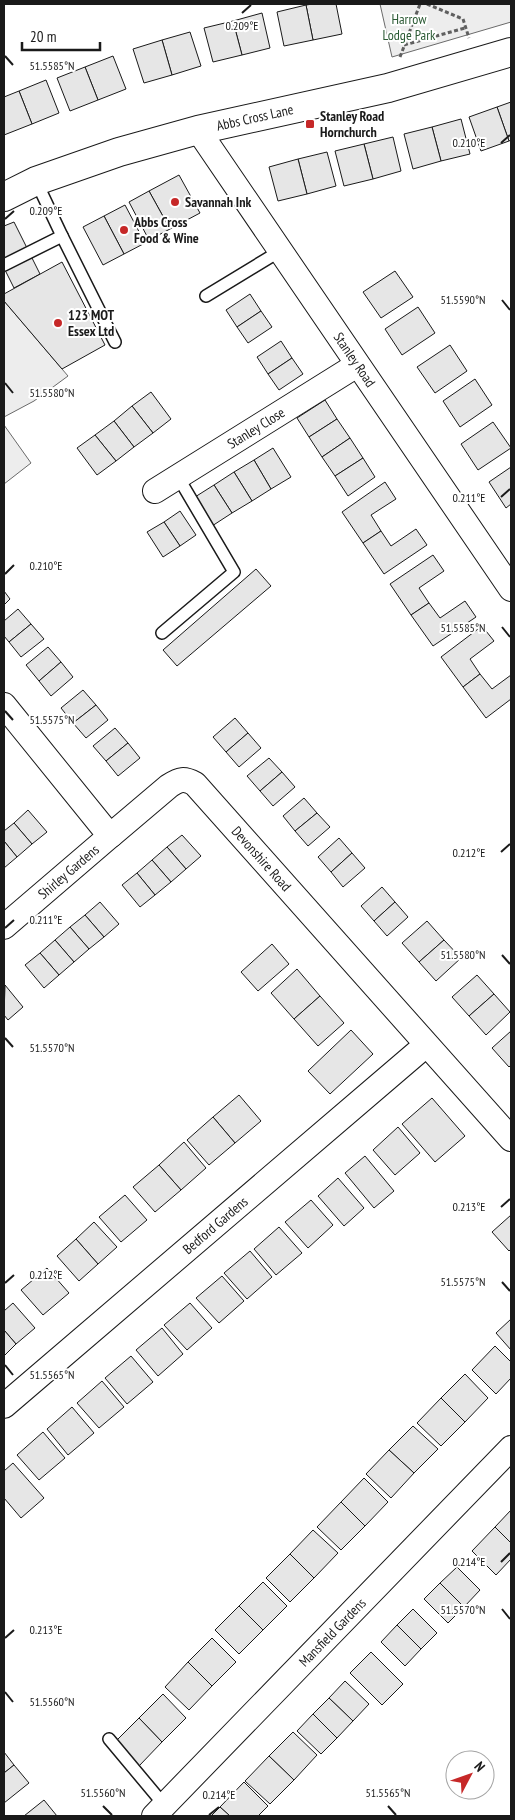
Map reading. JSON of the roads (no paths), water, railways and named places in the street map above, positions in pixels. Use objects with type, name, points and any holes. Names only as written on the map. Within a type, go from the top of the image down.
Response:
[{"type":"street","name":"Abbs Cross Lane","points":[[4,197],[36,182],[119,152],[198,130],[388,88],[511,52]]},
{"type":"street","name":"Stanley Road","points":[[198,130],[511,589]]},
{"type":"street","name":"Stanley Close","points":[[155,491],[357,365]]},
{"type":"street","points":[[4,705],[110,836]]},
{"type":"street","name":"Devonshire Road","points":[[110,836],[169,786],[180,779],[186,779],[196,784],[511,1140]]},
{"type":"street","name":"Shirley Gardens","points":[[4,927],[110,836]]},
{"type":"street","name":"Bedford Gardens","points":[[4,1406],[426,1045]]},
{"type":"street","name":"Mansfield Gardens","points":[[160,1811],[511,1448]]},
{"type":"lane","points":[[36,182],[115,342]]},
{"type":"lane","points":[[4,265],[62,236]]},
{"type":"lane","points":[[206,296],[280,251]]},
{"type":"lane","points":[[162,633],[234,572],[178,477]]},
{"type":"lane","points":[[109,1739],[160,1811]]},
{"type":"place","name":"Stanley Road Hornchurch","points":[[310,124]]},
{"type":"place","name":"Savannah Ink","points":[[175,202]]},
{"type":"place","name":"Abbs Cross Food & Wine","points":[[124,230]]},
{"type":"place","name":"123 MOT Essex Ltd","points":[[58,323]]},
{"type":"park label","name":"Harrow Lodge Park","points":[[409,28]]}]
